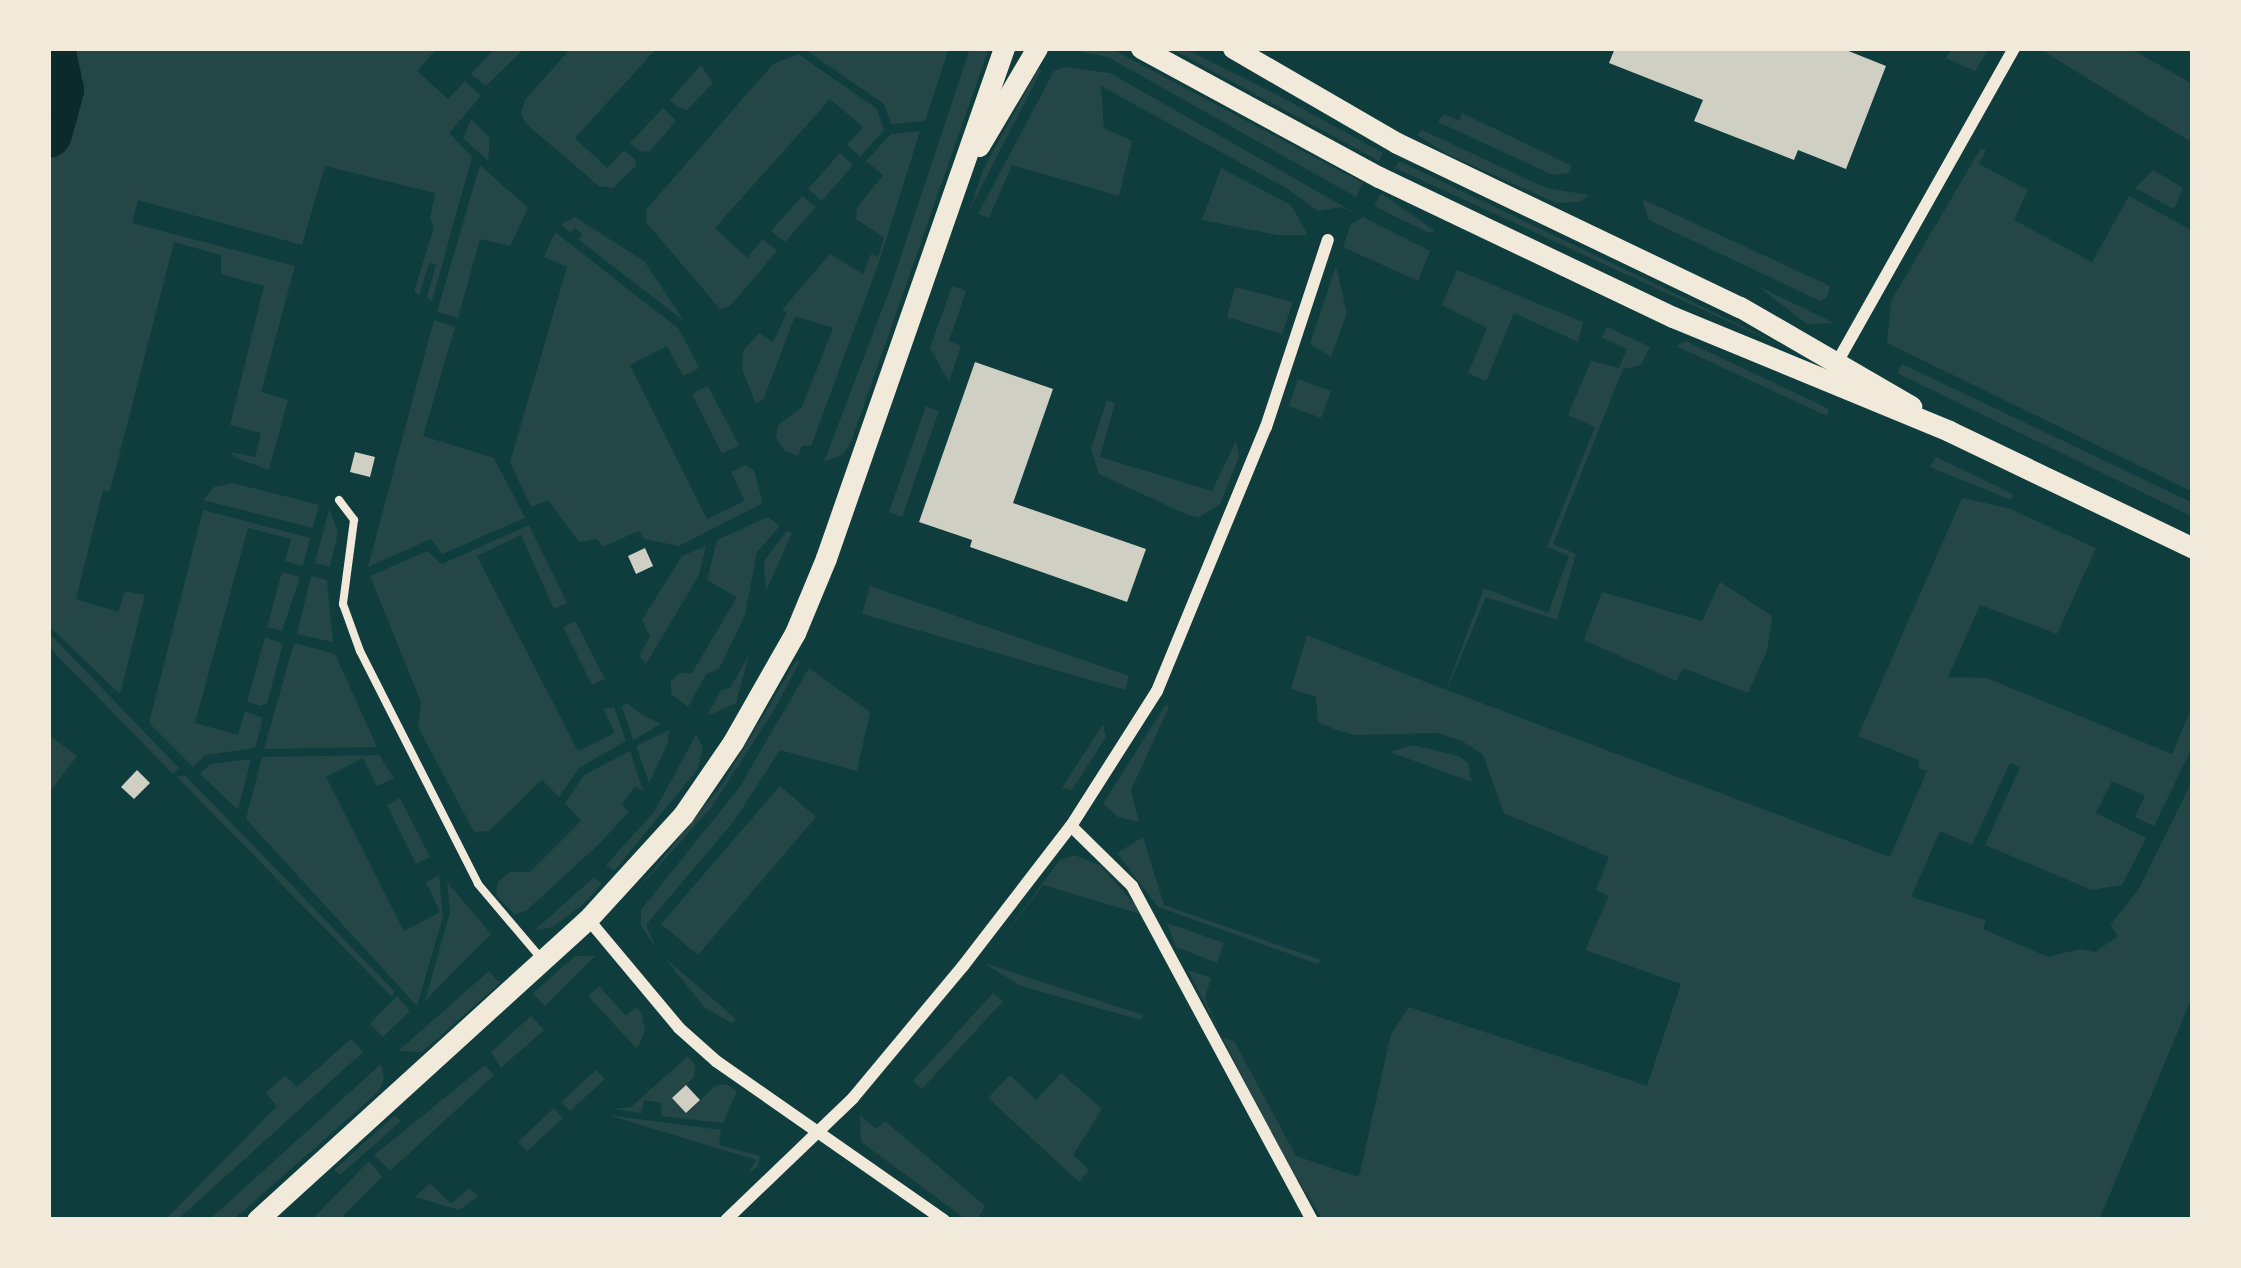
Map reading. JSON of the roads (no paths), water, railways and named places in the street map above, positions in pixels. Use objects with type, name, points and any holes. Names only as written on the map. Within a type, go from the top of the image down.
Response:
[{"type":"street","points":[[257,1220],[588,920],[700,793],[795,633],[1004,48]]},
{"type":"street","points":[[951,200],[1037,48]]},
{"type":"street","points":[[1141,48],[1379,177],[1825,383],[1949,431],[2193,548]]},
{"type":"street","points":[[1233,48],[1397,143],[1740,307],[1949,431]]},
{"type":"street","points":[[1825,383],[2014,48]]},
{"type":"street","points":[[726,1220],[880,1065],[1071,826],[1172,659],[1265,427],[1328,240]]},
{"type":"street","points":[[1071,826],[1132,886],[1312,1220]]},
{"type":"street","points":[[588,920],[679,1028],[716,1061],[944,1220]]},
{"type":"lane","points":[[339,500],[354,520],[343,604],[360,651],[478,884],[544,962]]},
{"type":"waterway","points":[[48,134],[60,90],[51,48]]}]
